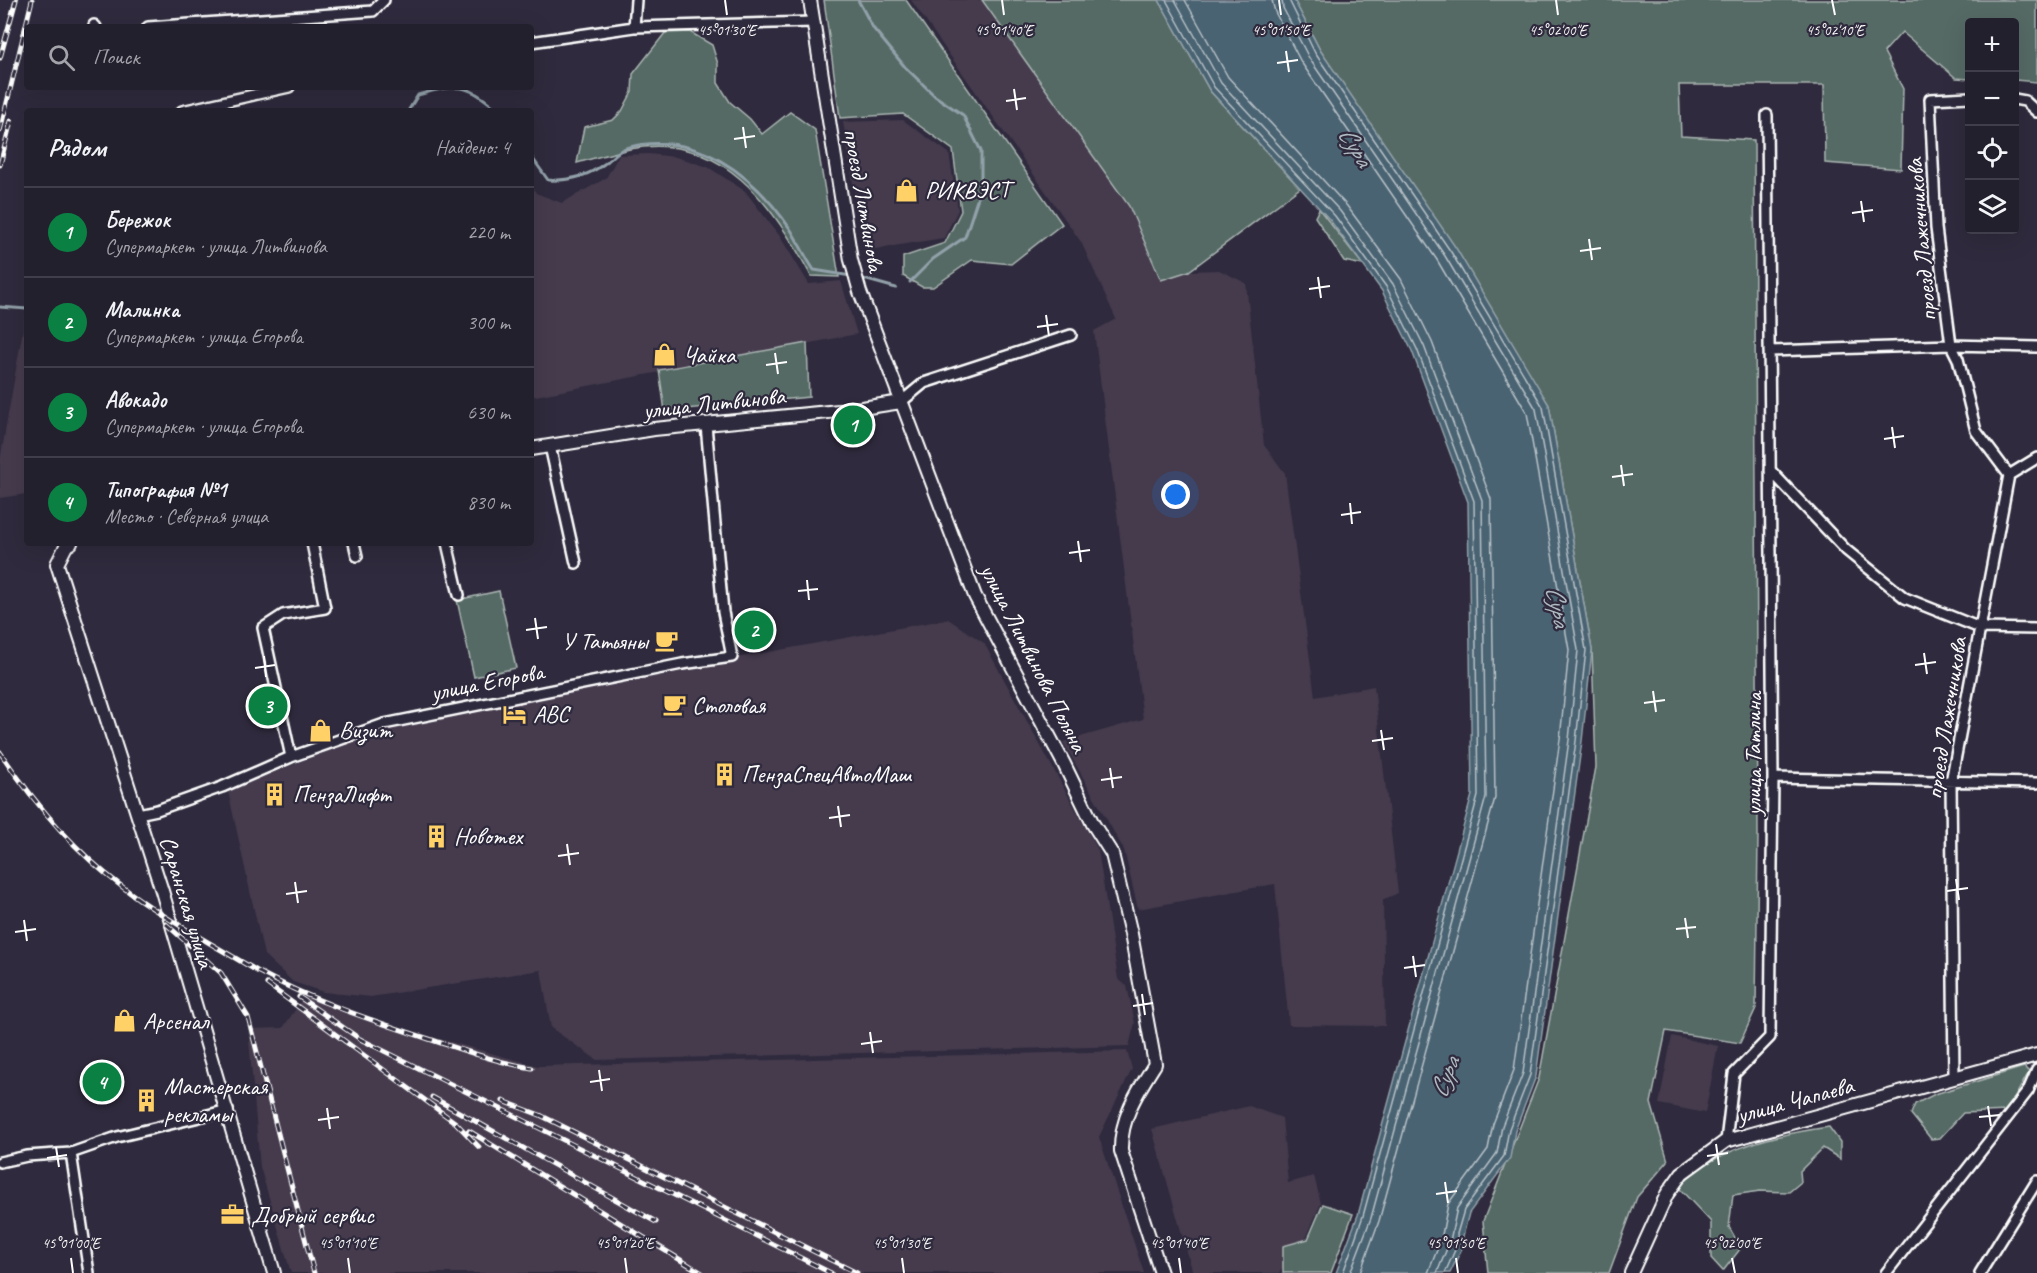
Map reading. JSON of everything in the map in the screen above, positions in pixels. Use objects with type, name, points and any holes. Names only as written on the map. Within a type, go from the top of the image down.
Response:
[{"type":"main road","name":"проезд Литвинова","points":[[810,0],[851,260],[872,328],[901,402]]},
{"type":"main road","name":"улица Литвинова","points":[[534,449],[654,429],[849,410],[901,402]]},
{"type":"main road","name":"улица Литвинова Поляна","points":[[901,402],[975,596],[1064,764],[1093,824],[1112,854],[1129,924],[1155,1064],[1139,1088],[1125,1119],[1120,1136],[1121,1151],[1161,1273]]},
{"type":"main road","name":"Саранская улица","points":[[67,546],[57,564],[138,814],[228,1110],[274,1273]]},
{"type":"main road","name":"улица Чапаева","points":[[1631,1273],[1666,1194],[1682,1173],[1726,1141],[2037,1055]]},
{"type":"street","points":[[190,24],[373,11],[384,0]]},
{"type":"street","points":[[634,27],[636,0]]},
{"type":"street","points":[[534,42],[634,27],[813,22]]},
{"type":"street","points":[[196,108],[276,90]]},
{"type":"street","name":"проезд Лажечникова","points":[[1954,1078],[1951,782],[2009,475],[1976,431],[1958,359],[1951,345],[1936,228],[1930,99],[1965,97]]},
{"type":"street","points":[[2019,100],[2025,101],[2037,112]]},
{"type":"street","name":"улица Татлина","points":[[1726,1141],[1734,1074],[1770,1037],[1773,778],[1767,116]]},
{"type":"street","points":[[901,402],[924,383],[1071,335]]},
{"type":"street","points":[[1769,351],[1951,345],[2037,347]]},
{"type":"street","name":"улица Егорова","points":[[138,814],[157,810],[222,787],[291,758],[395,721],[682,664],[732,657],[723,612],[706,424]]},
{"type":"street","points":[[550,446],[576,563]]},
{"type":"street","points":[[2009,475],[2037,458]]},
{"type":"street","points":[[1770,470],[1846,550],[1905,598],[1980,628],[2037,629]]},
{"type":"street","points":[[291,758],[263,628],[284,615],[325,608],[313,546]]},
{"type":"street","points":[[355,546],[357,556]]},
{"type":"street","points":[[448,546],[459,595]]},
{"type":"street","points":[[1773,778],[2037,783]]},
{"type":"street","points":[[1886,1273],[2028,1091],[2037,1070]]},
{"type":"street","points":[[0,1161],[27,1155],[71,1154],[117,1137],[228,1110]]},
{"type":"street","points":[[71,1154],[89,1273]]},
{"type":"street","points":[[1980,1273],[2037,1181]]},
{"type":"shaded area","points":[[911,0],[982,0],[1129,206],[1161,280],[1189,271],[1219,270],[1246,283],[1264,445],[1285,473],[1315,697],[1374,686],[1398,893],[1383,900],[1385,1026],[1289,1025],[1275,884],[1138,909],[1124,850],[1063,742],[1143,719],[1094,331],[1116,319],[1081,242]]},
{"type":"shaded area","points":[[903,120],[949,153],[958,210],[944,238],[869,250],[863,244],[843,122]]},
{"type":"shaded area","points":[[649,154],[676,157],[708,167],[745,191],[779,235],[809,284],[841,281],[857,334],[534,396],[534,189],[536,193],[562,203],[606,178],[619,155]]},
{"type":"shaded area","points":[[24,323],[24,494],[0,498],[0,461]]},
{"type":"shaded area","points":[[948,619],[984,643],[1098,850],[1118,979],[1127,986],[1135,1023],[1129,1046],[597,1060],[551,1028],[541,970],[371,997],[323,992],[293,982],[264,955],[228,791],[391,725],[583,686]]},
{"type":"shaded area","points":[[307,992],[367,1016],[429,1036],[538,1066],[1127,1051],[1132,1069],[1099,1137],[1144,1273],[291,1273],[260,1167],[248,1029],[283,1028]]},
{"type":"shaded area","points":[[1672,1036],[1718,1046],[1705,1113],[1659,1104]]},
{"type":"shaded area","points":[[1249,1106],[1282,1118],[1288,1183],[1314,1176],[1321,1203],[1306,1238],[1279,1273],[1193,1273],[1152,1129]]},
{"type":"green space","points":[[824,0],[906,0],[1062,224],[1011,264],[972,260],[933,287],[922,287],[903,276],[903,257],[945,243],[961,211],[953,150],[903,114],[840,118]]},
{"type":"green space","points":[[982,0],[1159,0],[1210,91],[1300,188],[1189,271],[1161,280],[1129,206]]},
{"type":"green space","points":[[1294,0],[2037,0],[2037,82],[2019,80],[2019,18],[1965,18],[1965,79],[1956,78],[1902,32],[1884,52],[1903,89],[1901,169],[1825,163],[1824,85],[1679,85],[1681,136],[1754,140],[1758,835],[1756,1008],[1740,1043],[1666,1031],[1651,1103],[1668,1161],[1637,1197],[1609,1273],[1488,1273],[1483,1221],[1539,1078],[1596,767],[1592,650],[1549,405],[1320,50]]},
{"type":"green space","points":[[690,32],[712,45],[718,64],[718,83],[730,102],[750,119],[762,134],[790,112],[815,130],[839,277],[811,276],[780,224],[762,200],[718,163],[692,151],[663,146],[630,149],[577,163],[584,127],[613,120],[622,111],[632,92],[633,74],[665,33]]},
{"type":"green space","points":[[1319,209],[1363,265],[1344,261],[1315,217]]},
{"type":"green space","points":[[807,343],[809,397],[665,411],[659,370]]},
{"type":"green space","points":[[499,591],[516,668],[474,677],[457,600]]},
{"type":"green space","points":[[2024,1067],[2029,1072],[2007,1111],[1963,1113],[1940,1138],[1931,1139],[1911,1114],[1915,1104],[1935,1094]]},
{"type":"green space","points":[[1829,1127],[1840,1142],[1840,1159],[1823,1148],[1800,1171],[1801,1182],[1789,1192],[1760,1191],[1733,1195],[1729,1227],[1741,1248],[1723,1271],[1711,1258],[1711,1222],[1678,1187],[1710,1162],[1748,1145],[1789,1134]]},
{"type":"green space","points":[[1323,1204],[1353,1214],[1331,1273],[1283,1273],[1283,1246],[1308,1239]]},
{"type":"water","name":"Сура","points":[[1159,0],[1294,0],[1320,50],[1456,248],[1549,405],[1592,650],[1582,741],[1536,1076],[1515,1131],[1510,1158],[1469,1213],[1463,1236],[1464,1244],[1450,1273],[1336,1273],[1358,1215],[1472,795],[1468,502],[1412,351],[1382,291],[1330,220],[1210,91]]},
{"type":"waterway","points":[[858,0],[873,28],[905,67],[935,96],[963,115],[981,151],[981,188],[965,237],[933,259],[910,282]]},
{"type":"waterway","points":[[410,108],[418,95],[436,90]]},
{"type":"waterway","points":[[470,90],[495,108]]},
{"type":"waterway","points":[[534,160],[548,180],[555,180],[570,179],[591,172],[626,148],[652,144],[677,145],[700,151],[721,161],[760,191],[791,230],[814,270],[851,276]]},
{"type":"waterway","points":[[860,278],[896,288]]},
{"type":"waterway","points":[[0,307],[24,309]]},
{"type":"railway","points":[[0,58],[16,0]]},
{"type":"railway","points":[[26,24],[32,0]]},
{"type":"railway","points":[[0,131],[24,33]]},
{"type":"railway","points":[[0,165],[11,121]]},
{"type":"railway","points":[[0,752],[40,806],[86,856],[136,897],[187,930],[257,971],[341,1009],[467,1051],[532,1068]]},
{"type":"railway","points":[[166,924],[221,973],[248,1017],[314,1273]]},
{"type":"railway","points":[[267,984],[456,1123],[479,1147]]},
{"type":"railway","points":[[299,997],[360,1039],[831,1273]]},
{"type":"railway","points":[[432,1097],[656,1222]]},
{"type":"railway","points":[[503,1101],[540,1115],[857,1273]]},
{"type":"railway","points":[[469,1131],[702,1273]]},
{"type":"place","name":"РИКВЭСТ","points":[[907,190]]},
{"type":"place","name":"Чайка","points":[[665,355]]},
{"type":"place","name":"Бережок","points":[[853,425]]},
{"type":"place","name":"Малинка","points":[[754,630]]},
{"type":"place","name":"У Татьяны","points":[[666,641]]},
{"type":"place","name":"Столовая","points":[[674,705]]},
{"type":"place","name":"Авокадо","points":[[268,706]]},
{"type":"place","name":"ABC","points":[[515,714]]},
{"type":"place","name":"Визит","points":[[321,730]]},
{"type":"place","name":"ПензаСпецАвтоМаш","points":[[724,774]]},
{"type":"place","name":"ПензаЛифт","points":[[275,794]]},
{"type":"place","name":"Новотех","points":[[436,836]]},
{"type":"place","name":"Арсенал","points":[[125,1021]]},
{"type":"place","name":"Типография №1","points":[[102,1082]]},
{"type":"place","name":"Мастерская рекламы","points":[[146,1100]]},
{"type":"place","name":"Добрый сервис","points":[[233,1215]]}]
